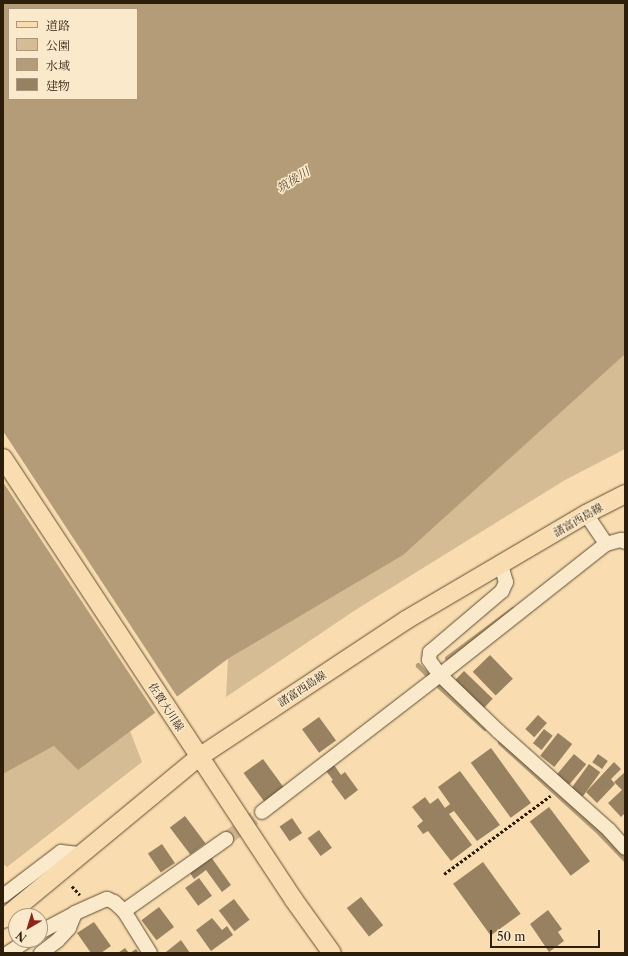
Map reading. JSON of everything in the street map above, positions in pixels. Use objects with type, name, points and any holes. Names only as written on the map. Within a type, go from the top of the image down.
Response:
[{"type":"main road","name":"佐賀大川線","points":[[3,458],[294,900],[332,953]]},
{"type":"main road","name":"諸富西島線","points":[[3,919],[199,757],[406,620],[586,514],[625,494]]},
{"type":"street","points":[[586,514],[606,544]]},
{"type":"street","points":[[262,812],[440,675],[606,544],[621,540],[625,542]]},
{"type":"street","points":[[500,565],[506,582],[502,591],[430,652],[429,660],[440,675],[498,731],[598,820],[625,848]]},
{"type":"street","points":[[124,911],[226,839]]},
{"type":"street","points":[[3,896],[61,852],[81,854]]},
{"type":"street","points":[[48,928],[107,899],[114,902],[124,911],[150,953]]},
{"type":"street","points":[[41,953],[58,940],[69,928],[76,913]]},
{"type":"path","points":[[444,874],[549,797]]},
{"type":"green space","points":[[625,321],[625,449],[565,480],[357,609],[226,697],[228,658],[130,731],[142,762],[7,867],[3,864],[3,774],[54,746]]},
{"type":"water","name":"筑後川","points":[[3,3],[625,3],[625,354],[403,555],[229,658],[78,770],[54,746],[3,774]]},
{"type":"water","points":[[498,740],[602,830],[625,856],[625,863],[596,833],[498,744]]},
{"type":"pier","points":[[3,431],[178,698],[156,714],[3,482]]},
{"type":"building","points":[[490,655],[513,679],[496,695],[473,672]]},
{"type":"building","points":[[464,671],[493,699],[484,708],[455,680]]},
{"type":"building","points":[[538,715],[547,723],[534,737],[525,729]]},
{"type":"building","points":[[319,717],[336,740],[319,753],[302,729]]},
{"type":"building","points":[[544,729],[553,736],[542,750],[533,743]]},
{"type":"building","points":[[558,733],[572,744],[554,767],[540,756]]},
{"type":"building","points":[[491,748],[531,803],[511,818],[471,763]]},
{"type":"building","points":[[574,754],[586,764],[569,785],[557,775]]},
{"type":"building","points":[[598,754],[608,761],[602,769],[592,762]]},
{"type":"building","points":[[263,759],[284,788],[265,802],[244,773]]},
{"type":"building","points":[[614,762],[621,769],[611,779],[615,784],[597,803],[586,792]]},
{"type":"building","points":[[589,764],[600,772],[583,796],[571,788]]},
{"type":"building","points":[[334,765],[341,775],[345,772],[358,790],[345,800],[331,781],[333,780],[326,771]]},
{"type":"building","points":[[460,771],[500,825],[477,841],[454,811],[449,814],[472,845],[451,861],[428,831],[423,834],[417,826],[423,821],[412,807],[425,797],[430,804],[438,798],[445,808],[450,804],[438,787]]},
{"type":"building","points":[[625,772],[625,813],[621,817],[608,803],[622,790],[614,782]]},
{"type":"building","points":[[549,807],[590,861],[571,876],[530,821]]},
{"type":"building","points":[[185,816],[205,843],[190,855],[170,827]]},
{"type":"building","points":[[292,818],[302,833],[290,841],[280,826]]},
{"type":"building","points":[[319,830],[332,848],[321,856],[308,838]]},
{"type":"building","points":[[162,844],[175,863],[161,873],[148,854]]},
{"type":"building","points":[[211,857],[231,885],[222,892],[206,870],[194,879],[190,873]]},
{"type":"building","points":[[483,862],[521,914],[491,936],[453,884]]},
{"type":"building","points":[[199,878],[212,896],[198,906],[185,888]]},
{"type":"building","points":[[361,897],[383,925],[369,936],[347,908]]},
{"type":"building","points":[[234,899],[250,920],[234,931],[219,910]]},
{"type":"building","points":[[159,907],[174,927],[156,940],[141,920]]},
{"type":"building","points":[[548,910],[562,929],[558,932],[564,941],[549,952],[530,924]]},
{"type":"building","points":[[212,918],[222,930],[227,926],[233,935],[211,951],[196,930]]},
{"type":"building","points":[[94,922],[111,946],[101,953],[91,953],[77,933]]},
{"type":"building","points":[[181,940],[190,953],[166,952]]},
{"type":"building","points":[[125,948],[129,953],[118,953]]},
{"type":"building","points":[[136,949],[139,953],[130,953]]},
{"type":"waterway","points":[[447,658],[513,609]]},
{"type":"waterway","points":[[418,665],[428,675]]},
{"type":"waterway","points":[[439,686],[485,728]]},
{"type":"tunnel","points":[[226,839],[262,812]]}]
